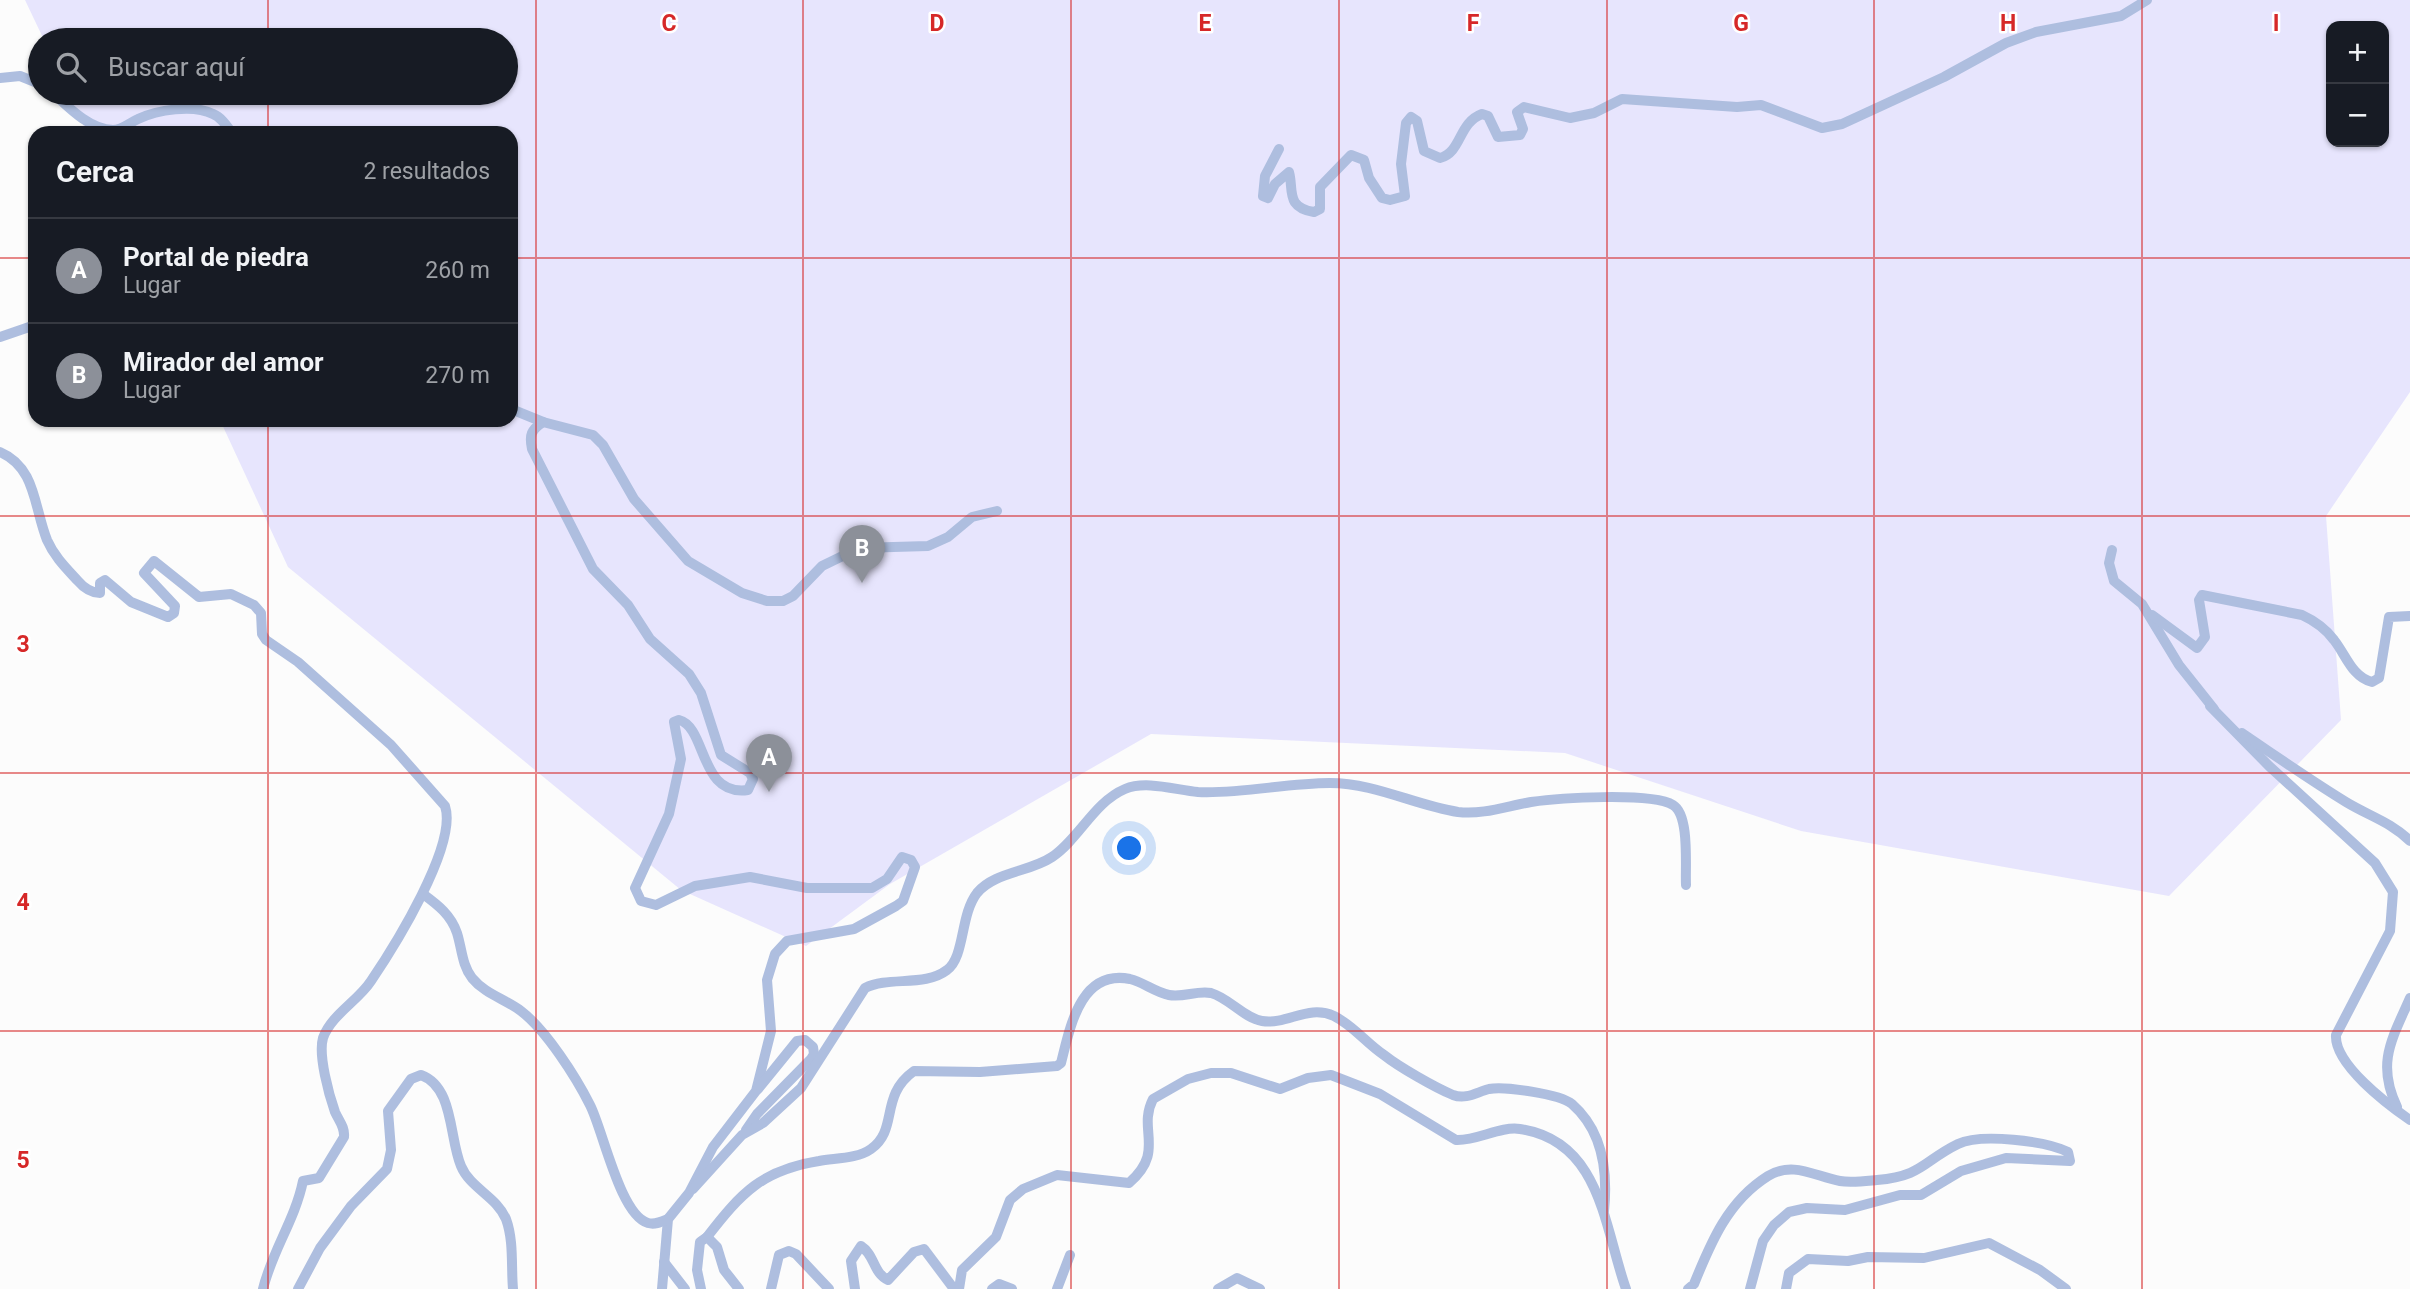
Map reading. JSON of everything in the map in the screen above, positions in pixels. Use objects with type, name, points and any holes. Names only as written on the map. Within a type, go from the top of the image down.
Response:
[{"type":"street","points":[[1279,149],[1265,176],[1263,196],[1268,198],[1275,184],[1289,172],[1292,197],[1300,206],[1314,212],[1320,209],[1320,187],[1351,155],[1364,160],[1369,178],[1382,198],[1390,200],[1405,196],[1401,164],[1406,123],[1411,117],[1417,121],[1424,152],[1440,158],[1451,154],[1469,120],[1482,114],[1488,116],[1498,137],[1520,135],[1523,130],[1517,112],[1524,107],[1570,118],[1594,113],[1622,99],[1737,107],[1761,105],[1822,128],[1842,124],[1944,77],[2006,43],[2036,32],[2121,16],[2147,0]]},
{"type":"street","points":[[0,78],[20,76],[28,79]]},
{"type":"street","points":[[66,105],[80,117],[98,126]]},
{"type":"street","points":[[127,126],[158,112],[200,110],[214,114],[225,126]]},
{"type":"street","points":[[0,337],[28,327]]},
{"type":"street","points":[[518,412],[543,422],[593,435],[603,445],[634,499],[688,561],[742,593],[767,601],[783,601],[793,596],[822,566],[859,548],[928,547],[948,537],[972,517],[997,511]]},
{"type":"street","points":[[543,422],[533,428],[531,449],[593,569],[628,605],[650,639],[689,674],[701,692],[722,755],[750,774],[753,779],[748,790],[728,787],[715,777],[705,763],[688,725],[678,720],[674,722],[681,759],[668,814],[635,888],[641,901],[656,905],[695,886],[750,877],[807,888],[864,890],[883,882],[902,857],[911,860],[915,867],[903,901],[896,906],[854,929],[802,937],[779,947],[767,980],[771,1031],[756,1091]]},
{"type":"street","points":[[0,452],[22,466],[52,549],[81,585],[100,593],[100,583],[105,580],[131,602],[169,617],[174,613],[175,606],[144,573],[153,561],[199,597],[231,594],[247,601],[261,613],[265,640],[298,662],[391,745],[445,806],[448,814],[447,833],[423,894],[370,982],[327,1029],[323,1039],[321,1057],[334,1110],[345,1130],[343,1143],[319,1178],[303,1181],[284,1236],[272,1255],[263,1289]]},
{"type":"street","points":[[2112,550],[2109,563],[2114,581],[2147,612],[2197,648],[2205,637],[2199,600],[2202,595],[2302,615],[2317,622],[2334,639],[2356,673],[2363,680],[2372,682],[2379,678],[2382,667],[2389,617],[2410,616]]},
{"type":"street","points":[[2147,612],[2179,665],[2210,706],[2269,766],[2375,863],[2393,892],[2390,931],[2336,1035],[2336,1044],[2345,1063],[2405,1116]]},
{"type":"street","points":[[2210,706],[2238,730],[2313,782],[2361,811],[2388,821],[2410,841]]},
{"type":"street","points":[[743,1135],[763,1123],[801,1088],[865,988],[876,983],[933,976],[946,971],[956,959],[967,909],[981,888],[1055,855],[1072,841],[1108,799],[1126,788],[1143,786],[1200,792],[1330,783],[1380,789],[1458,812],[1484,812],[1547,801],[1628,797],[1665,802],[1679,810],[1684,823],[1686,885]]},
{"type":"street","points":[[423,894],[448,915],[457,932],[470,976],[532,1022],[581,1089],[592,1108],[612,1171],[638,1216],[646,1223],[657,1224],[668,1219],[743,1135],[757,1114],[811,1059],[814,1054],[813,1047],[805,1040],[797,1041],[713,1147],[689,1193]]},
{"type":"street","points":[[701,1289],[698,1250],[700,1242],[753,1184],[805,1163],[859,1155],[871,1149],[886,1129],[895,1090],[914,1072],[980,1072],[1056,1066],[1060,1063],[1070,1026],[1086,993],[1095,984],[1122,979],[1181,997],[1210,993],[1259,1021],[1278,1022],[1310,1011],[1332,1015],[1357,1031],[1384,1056],[1455,1096],[1469,1097],[1491,1089],[1546,1095],[1569,1102],[1587,1120],[1599,1139],[1606,1191],[1604,1211]]},
{"type":"street","points":[[2405,1116],[2387,1083],[2385,1062],[2410,998]]},
{"type":"street","points":[[957,1289],[962,1270],[996,1237],[1013,1196],[1044,1178],[1057,1175],[1129,1183],[1147,1161],[1151,1146],[1148,1116],[1153,1099],[1188,1079],[1211,1073],[1231,1073],[1280,1089],[1308,1078],[1331,1075],[1380,1094],[1457,1140],[1517,1129],[1552,1139],[1567,1148],[1578,1161],[1604,1211],[1626,1289]]},
{"type":"street","points":[[298,1289],[320,1248],[343,1217],[387,1169],[391,1150],[388,1111],[411,1079],[421,1075],[435,1085],[447,1110],[461,1165],[470,1180],[505,1218],[511,1245],[513,1289]]},
{"type":"street","points":[[1688,1289],[1694,1284],[1716,1231],[1725,1218],[1750,1190],[1783,1169],[1797,1169],[1842,1182],[1909,1176],[1960,1143],[1978,1139],[2006,1140],[2068,1152],[2070,1161],[2065,1163],[2045,1159],[2006,1158],[1981,1163],[1961,1171],[1921,1195],[1900,1195],[1845,1210],[1807,1208],[1789,1212],[1774,1225],[1762,1241],[1749,1289]]},
{"type":"street","points":[[662,1289],[668,1219]]},
{"type":"street","points":[[707,1237],[715,1243],[724,1270],[739,1289]]},
{"type":"street","points":[[1786,1289],[1789,1273],[1808,1259],[1848,1261],[1868,1257],[1924,1258],[1989,1243],[2040,1270],[2066,1289]]},
{"type":"street","points":[[855,1289],[850,1261],[861,1246],[869,1253],[879,1275],[888,1280],[914,1252],[925,1249],[957,1289]]},
{"type":"street","points":[[771,1289],[779,1255],[786,1251],[796,1254],[829,1289]]},
{"type":"street","points":[[1057,1289],[1070,1255]]},
{"type":"street","points":[[664,1262],[685,1289]]},
{"type":"street","points":[[1218,1289],[1237,1278],[1260,1289]]},
{"type":"street","points":[[992,1289],[999,1284],[1012,1289]]},
{"type":"shaded area","points":[[25,0],[2410,0],[2410,392],[2326,516],[2341,720],[2169,896],[1801,831],[1565,753],[1151,734],[890,884],[806,946],[681,890],[288,567],[223,427],[518,427],[518,126],[84,126],[74,105],[518,105],[518,28],[38,28]]},
{"type":"place","name":"Mirador del amor","points":[[862,583]]},
{"type":"place","name":"Portal de piedra","points":[[769,792]]}]
